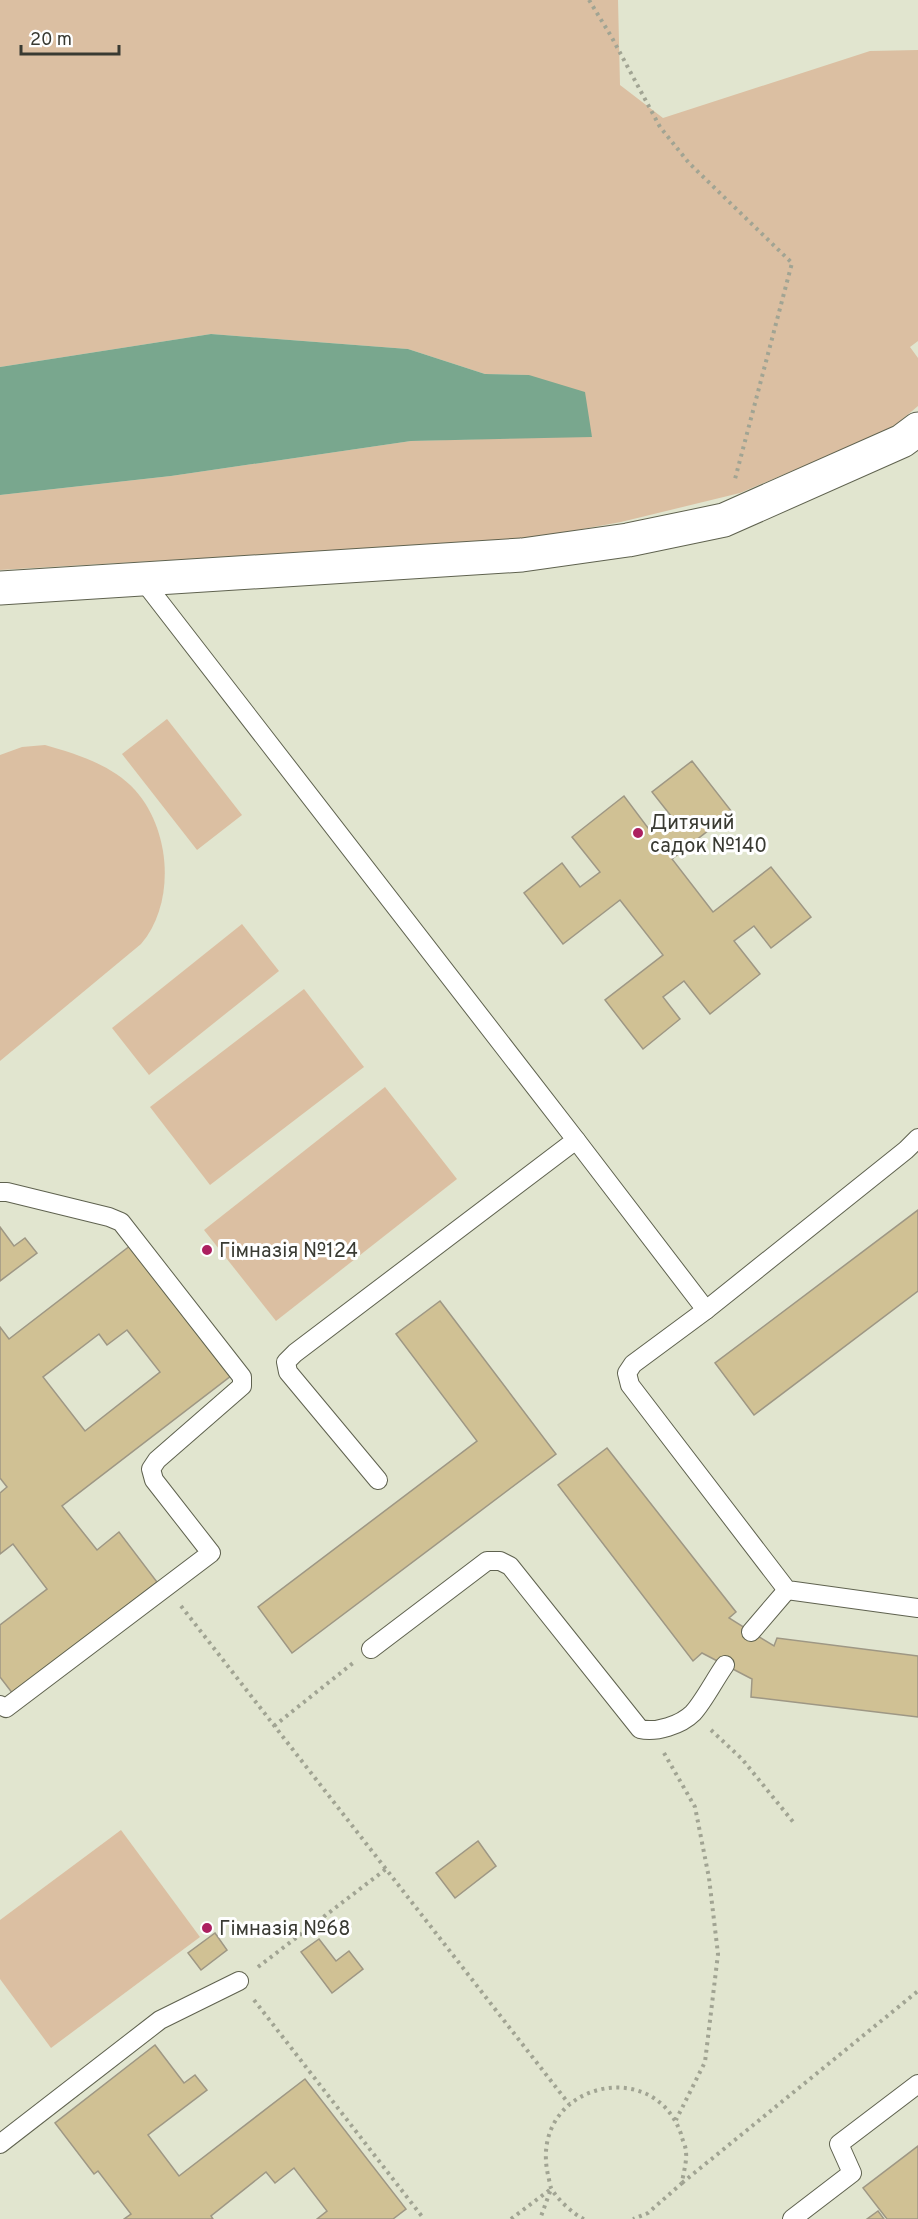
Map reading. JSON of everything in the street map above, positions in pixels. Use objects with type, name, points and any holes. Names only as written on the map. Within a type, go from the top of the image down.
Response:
[{"type":"street","points":[[0,588],[522,555],[628,540],[724,520],[902,441],[918,429]]},
{"type":"lane","points":[[141,578],[706,1310]]},
{"type":"lane","points":[[918,1138],[706,1310],[633,1364],[627,1373],[630,1385],[787,1590],[918,1608]]},
{"type":"lane","points":[[378,1480],[288,1372],[286,1362],[576,1140]]},
{"type":"lane","points":[[0,1192],[98,1214],[121,1222],[244,1382],[156,1460],[152,1469],[154,1480],[211,1553],[6,1708],[0,1705]]},
{"type":"lane","points":[[371,1649],[487,1561],[500,1561],[510,1566],[640,1729],[651,1732],[663,1729],[692,1714],[725,1665]]},
{"type":"lane","points":[[751,1632],[787,1590]]},
{"type":"lane","points":[[0,2144],[160,2020],[239,1981]]},
{"type":"lane","points":[[792,2219],[852,2173],[839,2144],[918,2084]]},
{"type":"path","points":[[590,0],[612,36],[660,127],[689,163],[792,263],[724,520]]},
{"type":"path","points":[[166,1587],[569,2104]]},
{"type":"path","points":[[274,1726],[371,1649]]},
{"type":"path","points":[[692,1714],[742,1759],[794,1823]]},
{"type":"path","points":[[651,1732],[695,1807],[709,1878],[718,1954],[705,2062],[676,2120]]},
{"type":"path","points":[[386,1869],[239,1981],[424,2219]]},
{"type":"path","points":[[633,2219],[648,2213],[918,1991]]},
{"type":"path","points":[[584,2219],[576,2216],[551,2188],[545,2158],[550,2129],[569,2104],[596,2089],[626,2088],[655,2098],[676,2120],[686,2151],[682,2183]]},
{"type":"path","points":[[511,2219],[551,2188]]},
{"type":"path","points":[[540,2219],[551,2188]]},
{"type":"shaded area","points":[[0,0],[618,0],[620,85],[663,118],[870,51],[918,50],[918,341],[910,347],[918,358],[918,406],[891,429],[740,493],[621,522],[561,533],[510,540],[0,570],[0,495],[171,476],[411,441],[592,436],[529,375],[485,374],[408,349],[211,334],[0,367]]},
{"type":"shaded area","points":[[211,334],[408,349],[485,374],[529,375],[585,392],[592,437],[411,441],[171,476],[0,495],[0,367]]},
{"type":"shaded area","points":[[167,719],[242,815],[197,850],[122,754]]},
{"type":"shaded area","points":[[45,745],[105,767],[135,790],[147,806],[162,845],[165,867],[164,888],[160,908],[141,944],[0,1061],[0,755],[22,747]]},
{"type":"shaded area","points":[[242,924],[279,971],[149,1075],[112,1028]]},
{"type":"shaded area","points":[[304,989],[364,1067],[210,1185],[150,1107]]},
{"type":"shaded area","points":[[385,1087],[457,1179],[276,1321],[204,1230]]},
{"type":"shaded area","points":[[121,1830],[200,1937],[51,2048],[0,1979],[0,1920]]},
{"type":"building","points":[[692,761],[732,812],[672,859],[713,912],[771,867],[811,917],[771,948],[754,926],[734,941],[760,974],[710,1014],[684,981],[663,997],[680,1019],[643,1049],[605,1000],[663,955],[620,900],[563,944],[524,893],[562,863],[580,887],[600,872],[572,837],[624,796],[651,832],[671,816],[652,792]]},
{"type":"building","points":[[918,1210],[918,1291],[754,1415],[715,1363]]},
{"type":"building","points":[[0,1227],[14,1246],[25,1238],[37,1253],[0,1281]]},
{"type":"building","points":[[135,1242],[236,1372],[62,1506],[97,1550],[119,1532],[157,1582],[13,1694],[0,1677],[0,1625],[47,1589],[13,1544],[0,1554],[0,1493],[7,1487],[0,1478],[0,1327],[9,1339]],"holes":[[[127,1330],[160,1372],[85,1431],[43,1377],[99,1334],[107,1345]]]},
{"type":"building","points":[[440,1301],[556,1454],[292,1653],[258,1607],[477,1441],[396,1334]]},
{"type":"building","points":[[607,1448],[736,1612],[729,1618],[774,1646],[777,1638],[918,1656],[918,1717],[751,1697],[752,1679],[702,1653],[693,1661],[558,1485]]},
{"type":"building","points":[[478,1841],[496,1866],[455,1898],[436,1873]]},
{"type":"building","points":[[215,1933],[227,1950],[201,1970],[188,1953]]},
{"type":"building","points":[[319,1939],[336,1961],[349,1951],[363,1969],[332,1993],[301,1952]]},
{"type":"building","points":[[155,2045],[184,2083],[195,2075],[207,2090],[148,2135],[179,2176],[305,2079],[406,2209],[393,2219],[317,2219],[327,2211],[294,2168],[275,2183],[266,2172],[211,2216],[213,2219],[124,2219],[131,2214],[98,2171],[94,2174],[55,2123]]},
{"type":"building","points":[[918,2146],[918,2219],[887,2219],[863,2188]]},
{"type":"building","points":[[878,2211],[884,2219],[867,2219]]},
{"type":"place","name":"Дитячий садок №140","points":[[638,833]]},
{"type":"place","name":"Гімназія №124","points":[[207,1250]]},
{"type":"place","name":"Гімназія №68","points":[[207,1928]]}]
